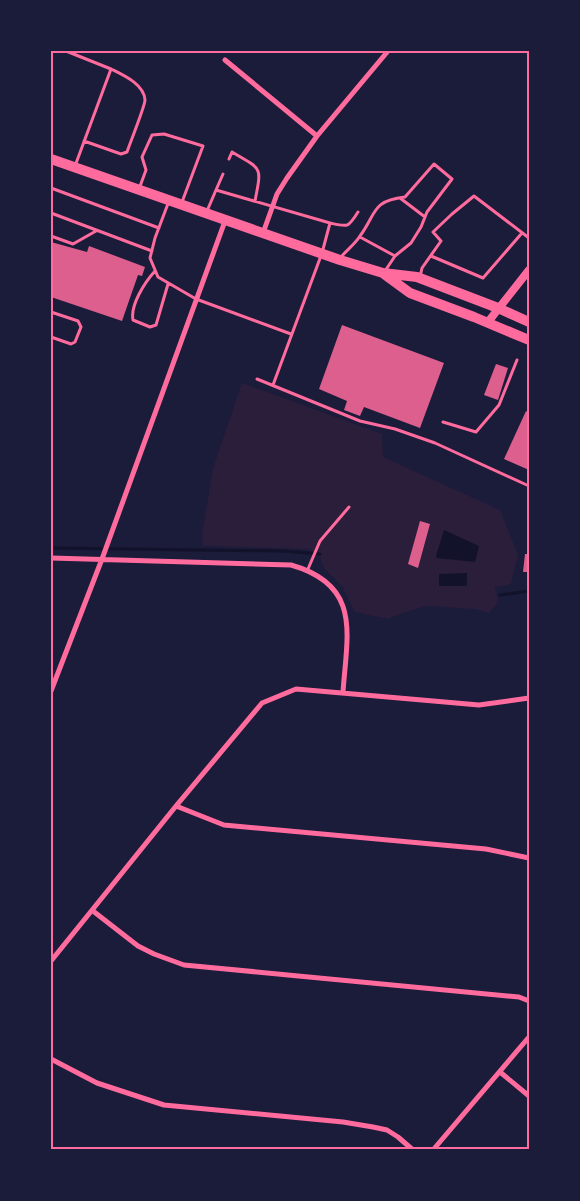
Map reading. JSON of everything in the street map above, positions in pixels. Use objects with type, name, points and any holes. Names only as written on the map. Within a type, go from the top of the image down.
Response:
[{"type":"main road","points":[[51,159],[340,260],[383,273],[419,278],[529,322]]},
{"type":"main road","points":[[383,273],[410,293],[488,322],[529,340]]},
{"type":"street","points":[[263,234],[272,205],[287,178],[317,136],[388,51]]},
{"type":"street","points":[[225,60],[317,136]]},
{"type":"street","points":[[51,691],[102,559],[225,221]]},
{"type":"street","points":[[488,322],[529,270]]},
{"type":"street","points":[[51,558],[291,565],[308,570],[333,587],[343,605],[348,624],[343,692]]},
{"type":"street","points":[[51,961],[262,703],[296,689],[479,705],[529,698]]},
{"type":"street","points":[[176,806],[224,825],[486,850],[529,858]]},
{"type":"street","points":[[93,911],[138,946],[184,965],[519,997],[529,1001]]},
{"type":"street","points":[[433,1150],[529,1037]]},
{"type":"street","points":[[51,1059],[97,1083],[164,1105],[343,1122],[373,1127],[387,1130],[413,1150]]},
{"type":"street","points":[[500,1072],[529,1096]]},
{"type":"lane","points":[[66,51],[110,69],[134,82],[142,90],[145,100],[127,152],[121,154],[84,141]]},
{"type":"lane","points":[[75,167],[110,69]]},
{"type":"lane","points":[[138,190],[146,170],[142,157],[152,135],[164,134],[203,146],[181,205]]},
{"type":"lane","points":[[229,160],[232,152],[256,167],[260,174],[256,200]]},
{"type":"lane","points":[[340,260],[360,237],[376,207],[392,198],[405,197],[434,164],[452,179],[426,212],[411,244],[395,256],[383,273]]},
{"type":"lane","points":[[206,214],[223,174]]},
{"type":"lane","points":[[51,188],[159,228]]},
{"type":"lane","points":[[216,190],[346,226],[350,225],[358,212]]},
{"type":"lane","points":[[419,278],[422,268],[441,241],[434,232],[474,196],[529,238]]},
{"type":"lane","points":[[400,198],[425,217]]},
{"type":"lane","points":[[169,201],[155,238],[150,258],[158,277],[196,299],[291,334]]},
{"type":"lane","points":[[51,213],[152,251]]},
{"type":"lane","points":[[273,385],[322,254],[330,223]]},
{"type":"lane","points":[[51,236],[73,244],[96,231]]},
{"type":"lane","points":[[430,256],[483,278],[522,233]]},
{"type":"lane","points":[[360,237],[395,256]]},
{"type":"lane","points":[[155,270],[145,282],[132,313],[133,320],[150,327],[156,325],[168,284]]},
{"type":"lane","points":[[51,312],[78,322],[81,327],[75,342],[71,344],[51,337]]},
{"type":"lane","points":[[443,422],[476,432],[499,405],[517,360]]},
{"type":"lane","points":[[257,379],[360,421],[395,429],[435,443],[529,486]]},
{"type":"lane","points":[[308,570],[320,541],[349,507]]},
{"type":"shaded area","points":[[242,383],[382,434],[383,457],[500,510],[518,555],[511,584],[495,587],[498,602],[489,613],[476,609],[426,606],[389,619],[355,612],[342,586],[324,568],[320,557],[309,549],[203,546],[202,535],[213,468]]},
{"type":"shaded area","points":[[444,530],[479,546],[475,562],[437,558]]},
{"type":"shaded area","points":[[467,573],[467,586],[439,586],[439,574]]},
{"type":"building","points":[[51,242],[87,252],[89,246],[145,267],[142,276],[138,275],[122,321],[51,297]]},
{"type":"building","points":[[342,325],[444,363],[420,428],[364,407],[360,416],[344,410],[347,401],[319,389]]},
{"type":"building","points":[[496,364],[508,368],[498,400],[484,395]]},
{"type":"building","points":[[526,411],[529,413],[529,470],[504,459]]},
{"type":"building","points":[[420,521],[430,524],[418,568],[408,564]]},
{"type":"building","points":[[525,554],[529,554],[529,572],[523,572]]},
{"type":"waterway","points":[[51,548],[284,551],[320,554]]},
{"type":"waterway","points":[[500,595],[529,591]]}]
